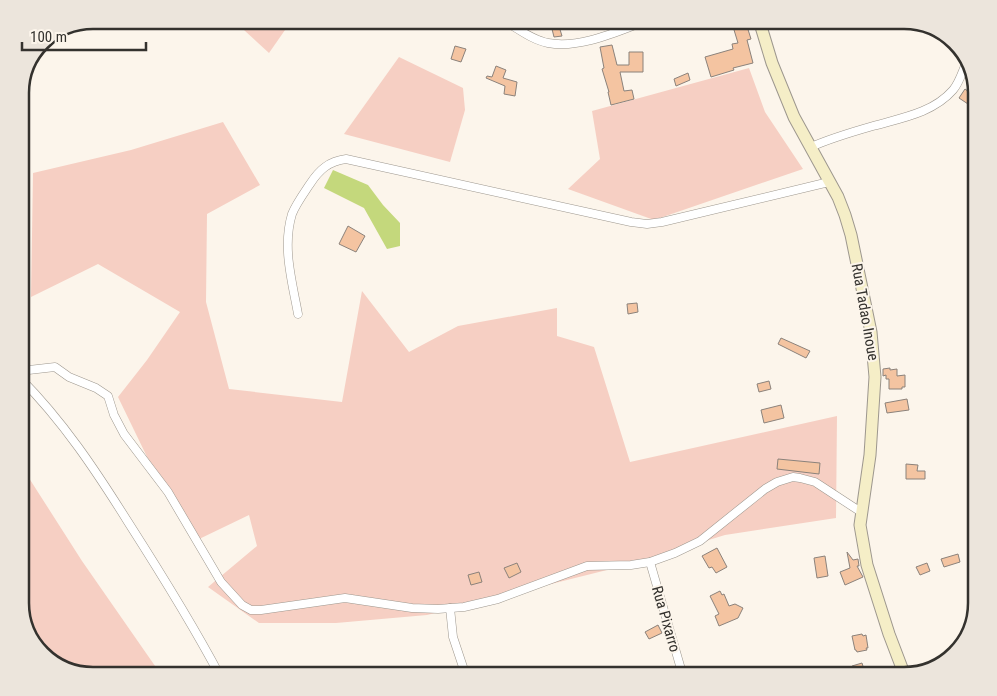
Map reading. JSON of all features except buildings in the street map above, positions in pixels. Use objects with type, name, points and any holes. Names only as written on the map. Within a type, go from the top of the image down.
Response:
[{"type":"street","points":[[518,29],[532,38],[546,43],[564,44],[603,36],[623,29]]},
{"type":"street","name":"Rua Tadao Inoue","points":[[762,29],[769,56],[794,117],[845,215],[850,235],[871,332],[875,377],[870,455],[860,525],[867,565],[889,634],[902,667]]},
{"type":"street","points":[[811,147],[848,133],[914,114],[932,106],[952,91],[963,69]]},
{"type":"street","points":[[298,314],[289,265],[287,238],[293,213],[316,176],[329,163],[340,160],[346,159],[647,224],[829,182]]},
{"type":"street","points":[[29,370],[55,367],[72,378],[105,392],[111,401],[114,415],[124,434],[168,492],[220,582],[235,599],[251,610],[344,598],[359,599],[396,607],[450,608],[486,602],[587,566],[631,565],[650,562],[700,541],[752,498],[785,479],[800,478],[815,482],[862,512]]},
{"type":"street","points":[[29,387],[62,426],[110,494],[195,629],[215,667]]},
{"type":"street","name":"Rua Pixarro","points":[[650,562],[680,667]]},
{"type":"street","points":[[450,608],[454,637],[463,667]]},
{"type":"shaded area","points":[[243,29],[286,29],[269,53]]},
{"type":"shaded area","points":[[399,57],[463,88],[465,110],[450,162],[344,134]]},
{"type":"shaded area","points":[[749,68],[765,112],[803,169],[654,220],[568,189],[600,159],[592,111]]},
{"type":"shaded area","points":[[223,122],[260,185],[207,214],[206,302],[229,389],[342,402],[362,291],[409,352],[458,326],[557,308],[557,336],[594,347],[630,462],[837,416],[836,518],[725,535],[627,565],[427,615],[336,623],[259,623],[208,587],[257,546],[249,515],[195,541],[150,463],[118,397],[147,360],[180,312],[98,264],[31,297],[33,173],[131,150]]},
{"type":"shaded area","points":[[333,170],[368,185],[400,223],[400,246],[387,249],[364,208],[324,188]]},
{"type":"shaded area","points":[[29,478],[82,561],[156,667],[84,667],[76,665],[64,661],[47,649],[37,635],[29,608]]}]
